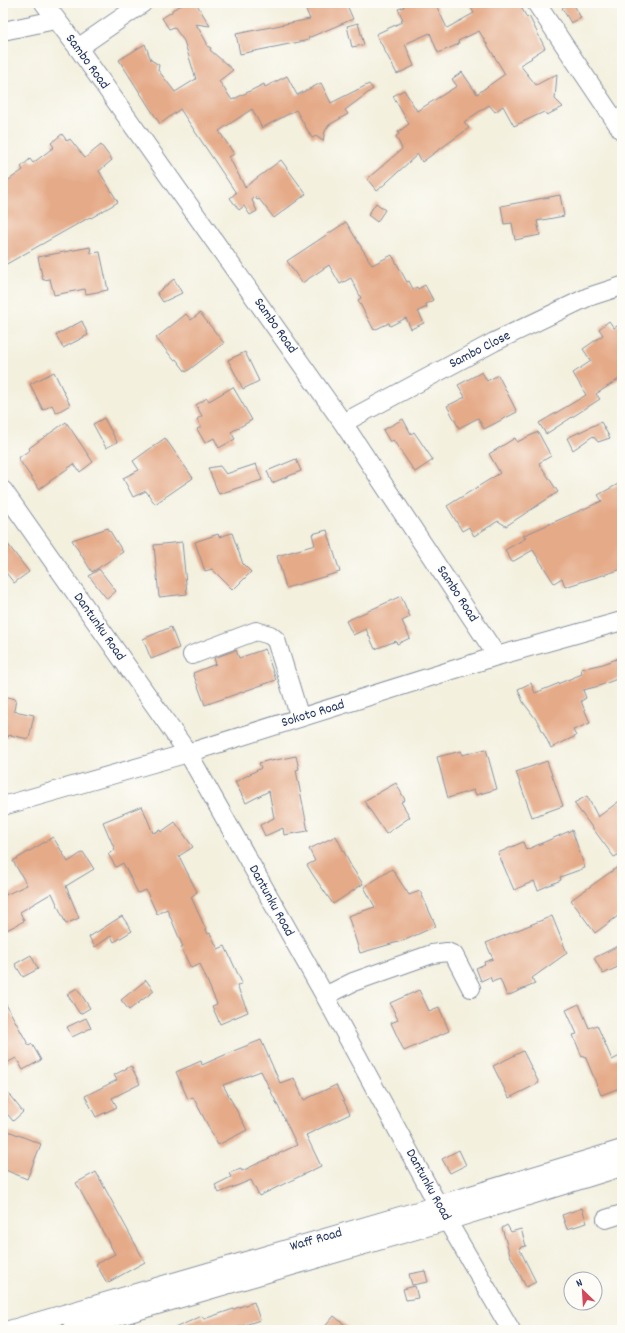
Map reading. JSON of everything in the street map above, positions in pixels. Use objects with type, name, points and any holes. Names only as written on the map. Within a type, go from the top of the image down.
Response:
[{"type":"street","name":"Sambo Road","points":[[44,3],[78,48],[343,423],[497,656]]},
{"type":"street","points":[[78,48],[143,3]]},
{"type":"street","points":[[536,3],[622,131]]},
{"type":"street","points":[[3,31],[56,20]]},
{"type":"street","name":"Sambo Close","points":[[343,423],[494,342],[588,297],[622,286]]},
{"type":"street","name":"Dantunku Road","points":[[3,490],[188,753],[325,996],[438,1205],[511,1330]]},
{"type":"street","name":"Sokoto Road","points":[[3,806],[188,753],[497,656],[622,621]]},
{"type":"street","points":[[192,655],[256,631],[270,635],[276,640],[300,718]]},
{"type":"street","points":[[325,996],[364,978],[432,954],[447,952],[454,955],[472,988]]},
{"type":"street","name":"Waff Road","points":[[9,1330],[438,1205],[622,1149]]},
{"type":"street","name":"Waff Road","points":[[71,1330],[447,1221],[622,1167]]},
{"type":"building","points":[[186,3],[196,3],[210,26],[196,24],[207,43],[207,46],[211,48],[210,50],[233,70],[219,81],[232,100],[264,84],[265,87],[287,76],[297,95],[321,83],[331,103],[369,84],[373,89],[345,110],[348,114],[329,125],[325,131],[323,141],[316,136],[312,138],[296,110],[262,128],[252,109],[219,131],[234,154],[229,157],[245,187],[281,160],[306,194],[274,218],[259,199],[257,200],[255,197],[252,200],[257,211],[250,215],[244,206],[239,210],[230,198],[236,193],[180,109],[160,124],[119,60],[145,44],[151,60],[159,65],[158,70],[175,92],[196,79],[184,41],[174,27],[169,29],[162,18],[172,12],[172,10]]},
{"type":"building","points":[[303,3],[346,3],[353,19],[308,38],[309,40],[240,54],[236,34],[310,19]]},
{"type":"building","points":[[402,3],[435,3],[447,28],[474,13],[468,3],[519,3],[527,18],[529,16],[545,48],[520,65],[536,85],[557,74],[555,99],[563,107],[547,115],[544,112],[514,126],[503,106],[495,112],[489,105],[464,122],[469,128],[422,162],[418,154],[377,191],[367,179],[402,149],[396,136],[399,134],[398,132],[409,124],[393,96],[404,90],[417,111],[457,86],[452,79],[462,72],[477,94],[505,74],[479,31],[458,41],[459,44],[438,53],[430,33],[405,44],[414,66],[397,74],[376,34],[402,22],[401,21],[403,20],[398,9],[404,7]]},
{"type":"building","points":[[570,3],[573,3],[581,18],[571,23],[562,8]]},
{"type":"building","points":[[358,23],[364,45],[352,47],[347,26]]},
{"type":"building","points":[[62,134],[67,141],[70,139],[85,158],[101,145],[112,160],[99,171],[118,202],[3,266],[3,252],[7,249],[3,241],[3,184],[23,170],[21,167],[30,159],[33,163],[54,147],[51,143]]},
{"type":"building","points":[[560,195],[564,216],[537,221],[540,235],[515,240],[512,223],[504,224],[501,206]]},
{"type":"building","points":[[376,203],[385,210],[377,222],[368,215]]},
{"type":"building","points":[[346,222],[372,265],[392,255],[407,282],[409,281],[413,289],[417,287],[418,289],[425,285],[433,300],[426,304],[427,307],[418,311],[424,323],[411,329],[406,318],[390,326],[389,323],[374,330],[358,300],[361,298],[351,278],[340,284],[329,265],[302,283],[287,261]]},
{"type":"building","points":[[90,247],[91,253],[100,252],[108,290],[86,294],[85,289],[54,295],[50,279],[43,280],[38,257]]},
{"type":"building","points":[[174,279],[182,293],[163,302],[157,293]]},
{"type":"building","points":[[200,313],[224,343],[186,372],[156,338],[186,314],[191,320]]},
{"type":"building","points":[[82,321],[88,335],[63,348],[56,335]]},
{"type":"building","points":[[609,321],[614,328],[622,323],[622,377],[596,394],[600,399],[546,434],[539,423],[586,395],[573,373],[591,361],[583,349],[603,335],[599,329]]},
{"type":"building","points":[[245,352],[259,381],[243,389],[228,360]]},
{"type":"building","points":[[54,372],[70,405],[56,413],[52,405],[43,410],[30,384]]},
{"type":"building","points":[[482,372],[487,381],[498,375],[517,412],[484,429],[478,418],[459,428],[447,406],[465,397],[458,385]]},
{"type":"building","points":[[233,387],[252,420],[231,432],[235,439],[219,448],[214,438],[205,443],[197,429],[201,427],[197,419],[202,416],[196,405],[207,398],[209,401]]},
{"type":"building","points":[[104,418],[117,442],[106,448],[93,424]]},
{"type":"building","points":[[403,419],[411,434],[414,432],[433,460],[415,472],[393,440],[390,442],[383,430]]},
{"type":"building","points":[[66,422],[93,462],[80,472],[74,464],[39,489],[18,458],[30,450],[29,448]]},
{"type":"building","points":[[601,422],[610,438],[598,442],[593,436],[573,450],[567,438]]},
{"type":"building","points":[[538,432],[551,456],[539,463],[558,492],[506,526],[498,521],[474,536],[469,527],[462,531],[447,506],[500,473],[489,454],[515,438],[517,442]]},
{"type":"building","points":[[165,438],[193,478],[155,504],[146,491],[133,497],[123,478],[139,470],[133,461]]},
{"type":"building","points":[[296,459],[301,471],[272,483],[267,471]]},
{"type":"building","points":[[256,464],[262,480],[219,494],[208,468],[220,466],[226,474]]},
{"type":"building","points":[[622,482],[622,569],[565,587],[562,578],[554,583],[533,550],[512,562],[505,550],[526,538],[522,536],[602,501],[598,495]]},
{"type":"building","points":[[108,528],[123,552],[92,572],[72,540]]},
{"type":"building","points":[[327,530],[340,572],[286,588],[277,556],[315,545],[312,534]]},
{"type":"building","points":[[232,533],[243,564],[251,572],[233,590],[212,569],[205,571],[195,542],[218,534],[219,537]]},
{"type":"building","points":[[3,538],[29,572],[14,583],[3,569]]},
{"type":"building","points":[[182,542],[187,594],[159,597],[154,545]]},
{"type":"building","points":[[99,569],[116,591],[107,599],[89,576]]},
{"type":"building","points":[[401,596],[410,617],[402,621],[410,638],[397,644],[396,641],[375,649],[366,629],[353,635],[346,621]]},
{"type":"building","points":[[171,627],[179,648],[151,659],[143,639]]},
{"type":"building","points":[[265,649],[276,680],[205,705],[193,673],[216,664],[214,658],[236,650],[239,658]]},
{"type":"building","points":[[622,657],[622,677],[599,686],[583,690],[586,698],[581,701],[590,723],[573,730],[576,736],[551,748],[538,722],[523,702],[518,689],[531,683],[535,693],[582,674],[581,669],[603,664]]},
{"type":"building","points":[[3,696],[16,699],[14,711],[34,715],[29,739],[9,735],[8,737],[3,737]]},
{"type":"building","points":[[486,749],[497,789],[476,795],[474,790],[448,798],[437,757],[461,751],[462,755]]},
{"type":"building","points":[[296,756],[299,769],[296,770],[308,831],[284,835],[283,828],[265,836],[260,825],[274,818],[269,791],[246,803],[235,782],[261,768],[259,763]]},
{"type":"building","points":[[547,761],[563,806],[532,817],[516,772]]},
{"type":"building","points":[[396,783],[405,800],[401,802],[410,817],[386,834],[364,801]]},
{"type":"building","points":[[587,796],[598,817],[622,799],[622,853],[614,857],[574,803]]},
{"type":"building","points":[[142,806],[153,833],[160,830],[161,832],[175,822],[193,847],[179,856],[197,892],[191,897],[208,934],[210,933],[218,949],[225,946],[242,983],[237,986],[248,1012],[220,1024],[212,1006],[217,1004],[200,964],[191,968],[181,948],[183,947],[167,909],[157,914],[146,890],[138,893],[123,863],[116,867],[108,854],[115,850],[103,822]]},
{"type":"building","points":[[572,830],[585,868],[560,877],[561,880],[538,890],[534,881],[514,890],[498,853],[523,842],[526,850]]},
{"type":"building","points":[[336,836],[351,866],[363,884],[333,904],[307,865],[315,861],[309,849]]},
{"type":"building","points":[[53,837],[68,862],[83,852],[94,869],[66,886],[79,918],[66,924],[52,893],[20,912],[24,921],[3,932],[3,896],[27,885],[13,861]]},
{"type":"building","points":[[622,864],[622,913],[595,933],[571,900]]},
{"type":"building","points":[[392,869],[409,895],[420,891],[436,926],[405,940],[360,953],[348,916],[375,907],[364,887]]},
{"type":"building","points":[[122,916],[132,931],[114,942],[111,936],[95,947],[89,937]]},
{"type":"building","points":[[552,916],[567,953],[532,978],[535,984],[507,996],[500,979],[492,982],[490,977],[481,981],[476,968],[485,964],[484,962],[493,959],[486,943]]},
{"type":"building","points":[[622,944],[622,965],[603,974],[594,958]]},
{"type":"building","points":[[31,955],[38,969],[23,977],[15,964]]},
{"type":"building","points":[[146,980],[154,991],[129,1010],[121,1000]]},
{"type":"building","points":[[77,988],[90,1008],[80,1014],[67,994]]},
{"type":"building","points":[[419,990],[429,1011],[439,1007],[449,1031],[404,1051],[391,1023],[398,1020],[390,1003]]},
{"type":"building","points":[[3,999],[29,1046],[32,1044],[41,1060],[23,1070],[16,1058],[3,1065]]},
{"type":"building","points":[[579,1004],[589,1028],[597,1025],[612,1060],[622,1055],[622,1087],[601,1095],[585,1056],[582,1057],[573,1035],[577,1034],[566,1010]]},
{"type":"building","points":[[86,1018],[91,1028],[72,1037],[67,1027]]},
{"type":"building","points":[[261,1040],[280,1083],[294,1078],[304,1100],[336,1085],[350,1114],[306,1135],[321,1166],[259,1196],[251,1180],[219,1193],[215,1185],[231,1177],[229,1173],[241,1169],[242,1171],[297,1145],[261,1071],[223,1085],[247,1130],[218,1145],[193,1097],[188,1099],[176,1072],[201,1061],[202,1065]]},
{"type":"building","points":[[523,1051],[539,1083],[509,1098],[493,1066]]},
{"type":"building","points":[[131,1066],[140,1084],[112,1098],[117,1107],[96,1117],[85,1096],[117,1080],[114,1075]]},
{"type":"building","points":[[3,1087],[23,1112],[13,1121],[3,1109]]},
{"type":"building","points":[[3,1129],[41,1144],[27,1179],[3,1169]]},
{"type":"building","points":[[459,1150],[466,1165],[450,1173],[442,1159]]},
{"type":"building","points":[[96,1172],[145,1262],[107,1283],[96,1264],[115,1254],[76,1183]]},
{"type":"building","points":[[582,1208],[587,1223],[567,1229],[562,1215]]},
{"type":"building","points":[[507,1225],[511,1232],[521,1229],[526,1246],[519,1248],[536,1282],[526,1287],[510,1255],[502,1228]]},
{"type":"building","points":[[425,1271],[428,1282],[412,1285],[409,1274]]},
{"type":"building","points":[[415,1286],[418,1298],[406,1300],[403,1289]]},
{"type":"building","points":[[254,1302],[260,1320],[230,1330],[170,1330],[202,1316],[204,1319]]},
{"type":"building","points":[[334,1316],[351,1330],[322,1330]]}]
